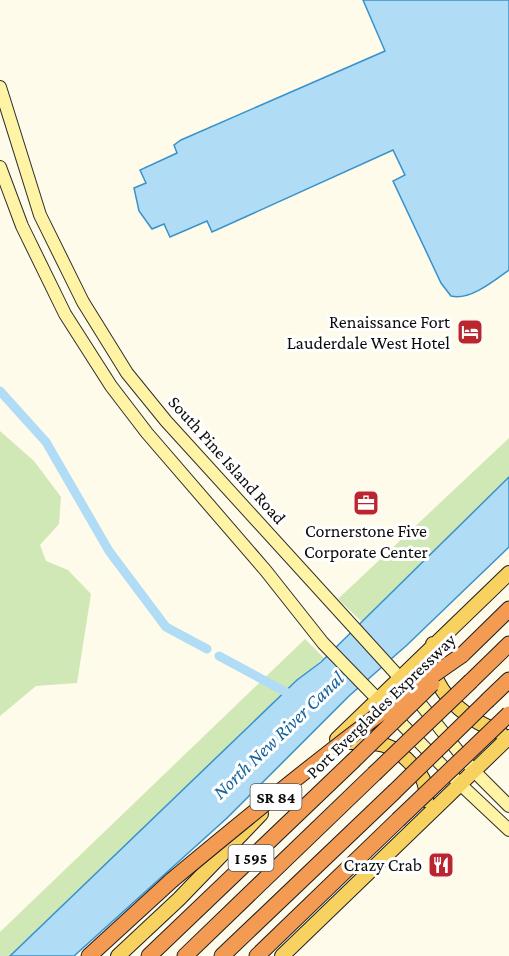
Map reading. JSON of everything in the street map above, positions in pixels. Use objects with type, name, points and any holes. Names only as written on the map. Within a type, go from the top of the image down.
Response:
[{"type":"highway","name":"Port Everglades Expressway","points":[[149,956],[509,609]]},
{"type":"highway","points":[[185,956],[509,644]]},
{"type":"highway","points":[[89,956],[172,880],[373,717],[462,655]]},
{"type":"highway","name":"I 595","points":[[222,956],[509,680]]},
{"type":"highway","points":[[257,956],[509,714]]},
{"type":"main road","name":"South Pine Island Road","points":[[0,87],[40,215],[83,302],[127,373],[166,421],[345,621],[400,678],[474,770],[509,806]]},
{"type":"main road","points":[[0,167],[22,226],[65,314],[111,386],[147,433],[266,571],[323,643],[460,784],[509,830]]},
{"type":"main road","name":"SR 84","points":[[118,956],[509,573]]},
{"type":"main road","points":[[434,644],[436,676],[451,701],[489,729],[502,733],[509,730]]},
{"type":"main road","points":[[282,956],[509,737]]},
{"type":"main road","points":[[334,742],[379,742],[401,752],[423,776],[427,787],[423,820]]},
{"type":"green space","points":[[0,431],[34,461],[61,497],[59,524],[40,545],[46,561],[68,570],[91,594],[77,683],[36,686],[0,716]]},
{"type":"green space","points":[[509,438],[509,477],[362,622],[338,599]]},
{"type":"green space","points":[[305,639],[324,658],[297,680],[10,956],[0,956],[0,932]]},
{"type":"water","points":[[363,0],[509,0],[509,270],[474,293],[458,297],[451,296],[441,283],[393,181],[405,175],[393,150],[212,232],[207,221],[170,237],[164,224],[152,229],[139,211],[134,188],[146,183],[140,170],[177,153],[174,145],[181,140],[385,51]]},
{"type":"water","name":"North New River Canal","points":[[509,477],[509,547],[407,645],[349,696],[227,818],[74,956],[10,956],[297,680],[321,662]]},
{"type":"waterway","points":[[0,391],[46,442],[109,551],[166,627],[207,649]]},
{"type":"waterway","name":"North New River Canal","points":[[219,656],[295,697]]},
{"type":"place","name":"Renaissance Fort Lauderdale West Hotel","points":[[470,332]]},
{"type":"place","name":"Cornerstone Five Corporate Center","points":[[366,503]]},
{"type":"place","name":"Crazy Crab","points":[[441,865]]}]
